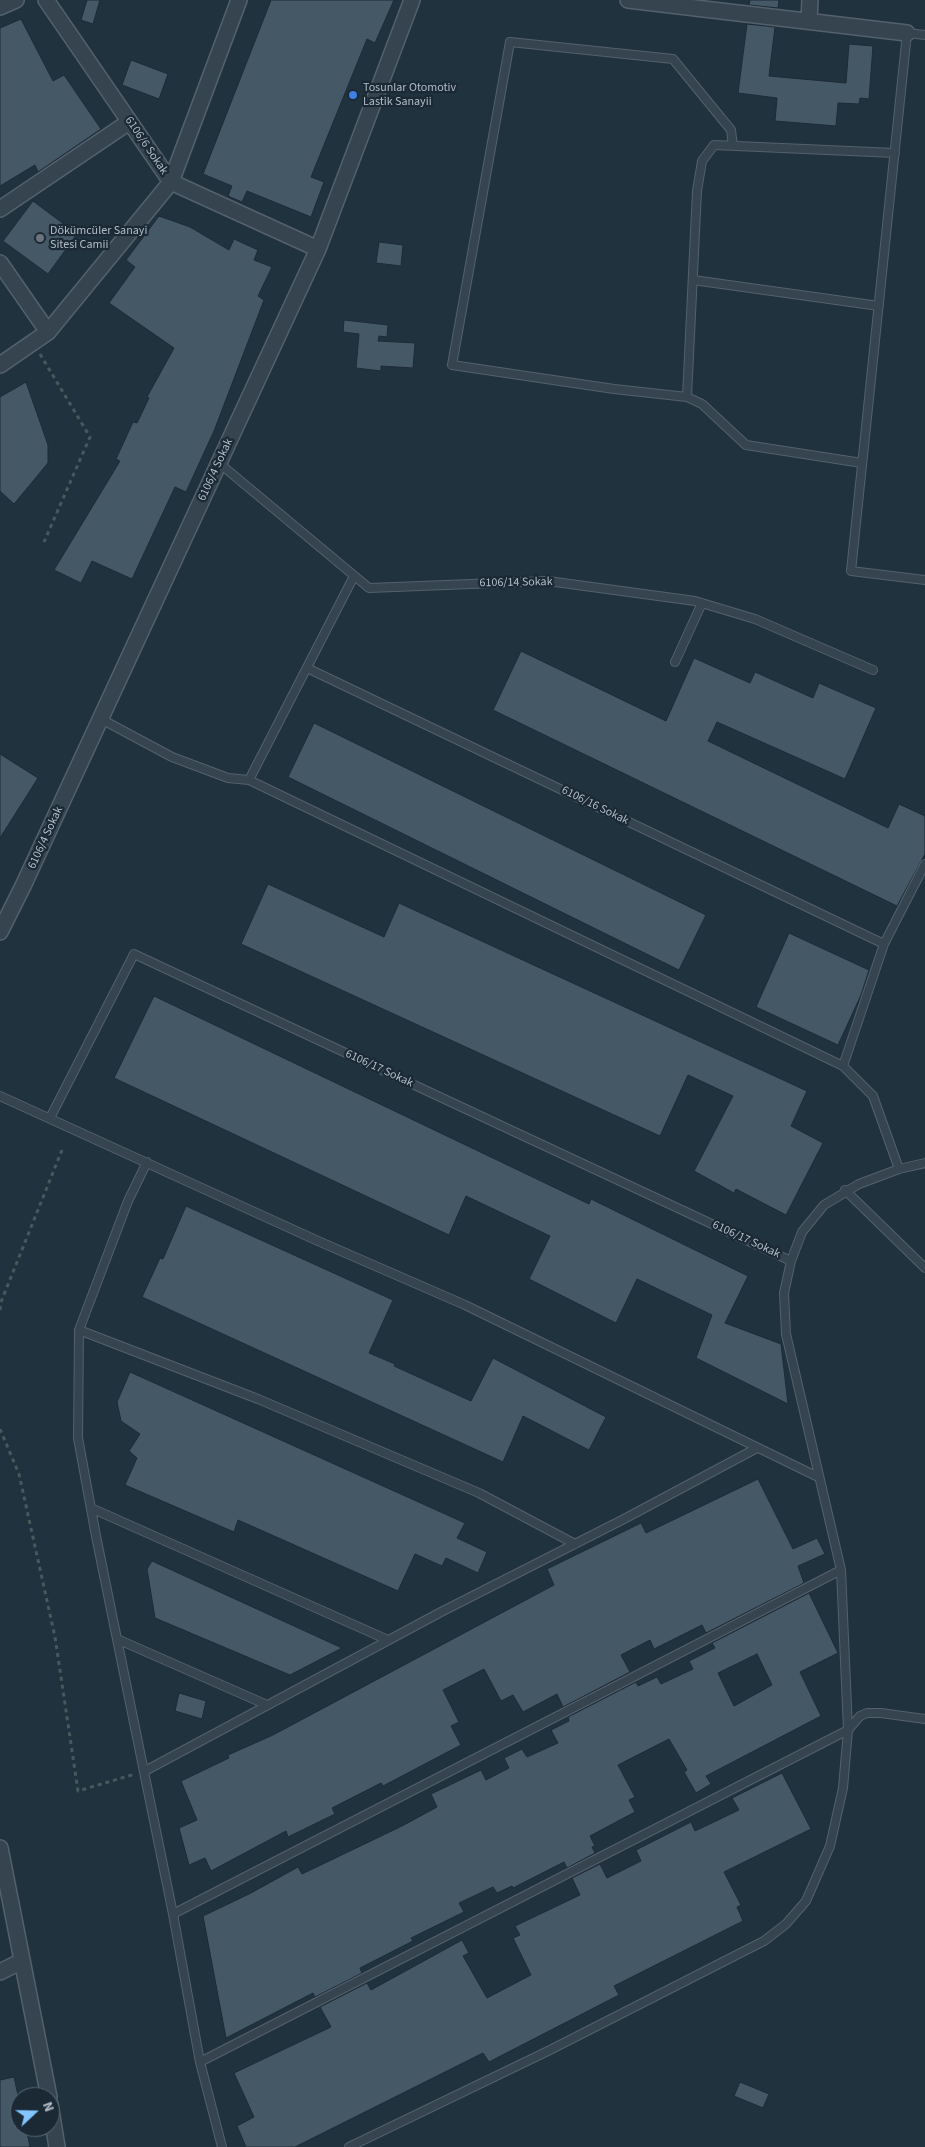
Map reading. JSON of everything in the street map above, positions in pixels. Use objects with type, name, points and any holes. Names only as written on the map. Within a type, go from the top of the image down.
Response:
[{"type":"street","points":[[0,7],[16,0]]},
{"type":"street","name":"6106/6 Sokak","points":[[46,0],[170,182],[318,249]]},
{"type":"street","points":[[0,365],[48,332],[170,182],[239,0]]},
{"type":"street","name":"6106/4 Sokak","points":[[0,932],[101,719],[318,249],[412,0]]},
{"type":"street","points":[[628,0],[907,33]]},
{"type":"street","points":[[808,21],[810,0]]},
{"type":"street","points":[[0,208],[129,122]]},
{"type":"street","points":[[0,263],[48,332]]},
{"type":"street","points":[[0,1848],[47,2087]]},
{"type":"street","points":[[0,1972],[22,1961]]},
{"type":"lane","points":[[925,35],[907,33],[851,571],[925,580]]},
{"type":"lane","points":[[733,146],[731,130],[672,59],[510,42],[452,366],[614,389],[687,397],[702,404],[746,445],[862,463]]},
{"type":"lane","points":[[687,397],[697,191],[702,161],[714,145],[895,153]]},
{"type":"lane","points":[[693,280],[879,306]]},
{"type":"lane","name":"6106/14 Sokak","points":[[219,463],[369,588],[548,581],[702,603],[755,620],[873,670]]},
{"type":"lane","points":[[249,780],[354,576]]},
{"type":"lane","points":[[675,662],[702,603]]},
{"type":"lane","name":"6106/16 Sokak","points":[[306,668],[884,944]]},
{"type":"lane","points":[[101,719],[181,761],[228,778],[249,780],[842,1066],[873,1096],[899,1169]]},
{"type":"lane","points":[[842,1066],[884,944],[925,864]]},
{"type":"lane","name":"6106/17 Sokak","points":[[50,1118],[134,954],[791,1261]]},
{"type":"lane","points":[[0,1096],[318,1241],[465,1305],[818,1477]]},
{"type":"lane","points":[[147,1162],[128,1201],[79,1330],[78,1438],[173,1914],[200,2062],[222,2147]]},
{"type":"lane","points":[[349,2147],[548,2051],[764,1941],[786,1924],[806,1901],[830,1846],[843,1788],[848,1730],[841,1570],[786,1334],[784,1293],[791,1261],[802,1232],[824,1205],[845,1190],[899,1169],[925,1163]]},
{"type":"lane","points":[[845,1190],[925,1268]]},
{"type":"lane","points":[[79,1330],[258,1400],[479,1493],[575,1544]]},
{"type":"lane","points":[[144,1771],[388,1640],[757,1448]]},
{"type":"lane","points":[[91,1508],[388,1640]]},
{"type":"lane","points":[[173,1914],[841,1570]]},
{"type":"lane","points":[[117,1639],[267,1705]]},
{"type":"lane","points":[[200,2062],[848,1730],[860,1716],[867,1714],[925,1719]]},
{"type":"path","points":[[33,342],[90,437],[44,542]]},
{"type":"path","points":[[0,1310],[1,1302],[62,1150]]},
{"type":"path","points":[[0,1429],[19,1474],[55,1637],[78,1791],[144,1771]]},
{"type":"building","points":[[87,0],[100,0],[93,24],[81,20]]},
{"type":"building","points":[[271,0],[394,0],[375,43],[367,39],[311,177],[324,182],[311,217],[247,191],[242,202],[228,196],[232,186],[203,174]]},
{"type":"building","points":[[750,0],[779,0],[778,8],[749,5]]},
{"type":"building","points":[[21,19],[53,81],[64,75],[101,129],[38,172],[35,165],[0,186],[0,28]]},
{"type":"building","points":[[747,24],[775,27],[769,76],[846,83],[849,44],[873,46],[869,99],[860,98],[859,104],[838,103],[836,126],[775,121],[777,98],[738,93]]},
{"type":"building","points":[[131,60],[168,74],[159,99],[122,85]]},
{"type":"building","name":"Dökümcüler Sanayi Sitesi Camii","points":[[33,201],[77,234],[48,274],[3,241]]},
{"type":"building","points":[[159,216],[190,227],[229,250],[234,239],[258,250],[254,260],[272,267],[258,296],[264,300],[214,431],[186,492],[175,487],[132,579],[92,561],[81,583],[54,570],[120,461],[116,459],[133,422],[137,423],[149,398],[147,397],[174,348],[109,303],[135,267],[126,260]]},
{"type":"building","points":[[379,242],[403,245],[401,266],[376,263]]},
{"type":"building","points":[[344,320],[388,325],[387,337],[379,336],[378,341],[415,343],[413,368],[381,366],[381,371],[356,368],[359,334],[343,332]]},
{"type":"building","points":[[26,382],[48,445],[48,463],[14,504],[0,491],[0,397]]},
{"type":"building","points":[[521,651],[666,721],[694,658],[750,683],[755,672],[813,698],[819,683],[876,708],[845,779],[717,722],[708,741],[888,828],[899,804],[925,816],[925,854],[897,906],[493,710]]},
{"type":"building","points":[[314,723],[706,915],[679,970],[288,777]]},
{"type":"building","points":[[0,754],[38,778],[0,838]]},
{"type":"building","points":[[268,884],[384,937],[399,903],[807,1091],[791,1126],[823,1143],[786,1215],[736,1189],[734,1193],[694,1171],[733,1096],[688,1075],[660,1136],[241,944]]},
{"type":"building","points":[[789,933],[869,970],[861,995],[838,1045],[756,1007]]},
{"type":"building","points":[[154,996],[589,1204],[591,1199],[748,1276],[725,1323],[781,1344],[788,1404],[696,1358],[712,1315],[637,1279],[616,1323],[529,1279],[550,1236],[466,1196],[449,1235],[114,1078]]},
{"type":"building","points":[[186,1206],[393,1300],[369,1353],[395,1364],[394,1366],[471,1401],[493,1358],[606,1417],[589,1450],[523,1416],[503,1462],[142,1297],[160,1258],[163,1259]]},
{"type":"building","points":[[130,1372],[465,1523],[457,1538],[487,1552],[478,1573],[446,1558],[442,1566],[415,1554],[398,1591],[238,1520],[234,1532],[125,1485],[137,1458],[129,1451],[140,1434],[121,1421],[117,1402]]},
{"type":"building","points":[[758,1479],[793,1549],[817,1538],[825,1554],[798,1566],[804,1583],[706,1633],[702,1625],[654,1649],[650,1640],[621,1655],[630,1672],[563,1707],[557,1694],[523,1712],[513,1695],[501,1701],[484,1669],[443,1690],[459,1722],[451,1726],[461,1745],[383,1786],[381,1783],[332,1808],[335,1814],[288,1837],[286,1831],[211,1871],[205,1858],[189,1865],[179,1828],[197,1820],[181,1781],[229,1758],[228,1755],[273,1735],[554,1585],[547,1569],[641,1523],[646,1533]]},
{"type":"building","points":[[152,1561],[342,1648],[290,1675],[155,1618],[147,1569]]},
{"type":"building","points":[[809,1593],[838,1653],[800,1672],[821,1716],[706,1776],[711,1784],[696,1793],[684,1772],[687,1770],[669,1739],[618,1765],[635,1797],[629,1800],[635,1812],[590,1836],[595,1846],[592,1847],[595,1853],[567,1868],[564,1862],[513,1888],[512,1886],[497,1893],[493,1887],[459,1903],[464,1912],[411,1938],[413,1941],[360,1968],[362,1973],[315,1997],[313,1993],[226,2038],[203,1916],[251,1893],[298,1867],[302,1874],[402,1826],[437,1807],[431,1794],[481,1770],[486,1780],[509,1768],[504,1758],[522,1749],[527,1757],[558,1743],[551,1730],[569,1721],[568,1717],[636,1682],[638,1686],[657,1677],[661,1684],[693,1669],[689,1661],[715,1648],[712,1643]],"holes":[[[757,1654],[772,1685],[734,1706],[718,1673]]]},
{"type":"building","points":[[179,1693],[206,1701],[202,1719],[175,1711]]},
{"type":"building","points":[[782,1773],[811,1829],[724,1872],[741,1905],[737,1907],[743,1921],[614,1986],[619,1995],[489,2062],[483,2053],[295,2147],[246,2147],[237,2126],[254,2117],[234,2073],[331,2027],[320,2007],[367,1983],[371,1990],[462,1940],[469,1953],[463,1956],[487,1998],[531,1975],[513,1938],[520,1935],[515,1926],[580,1895],[572,1878],[600,1864],[607,1878],[641,1861],[636,1850],[691,1822],[695,1831],[739,1810],[732,1798]]},
{"type":"building","points":[[14,2077],[16,2087],[10,2087],[10,2137],[28,2137],[30,2147],[0,2147],[0,2080]]},
{"type":"building","points":[[740,2082],[769,2094],[763,2108],[734,2096]]},
{"type":"place","name":"Tosunlar Otomotiv Lastik Sanayii","points":[[353,95]]},
{"type":"place","name":"Dökümcüler Sanayi Sitesi Camii","points":[[40,238]]}]
